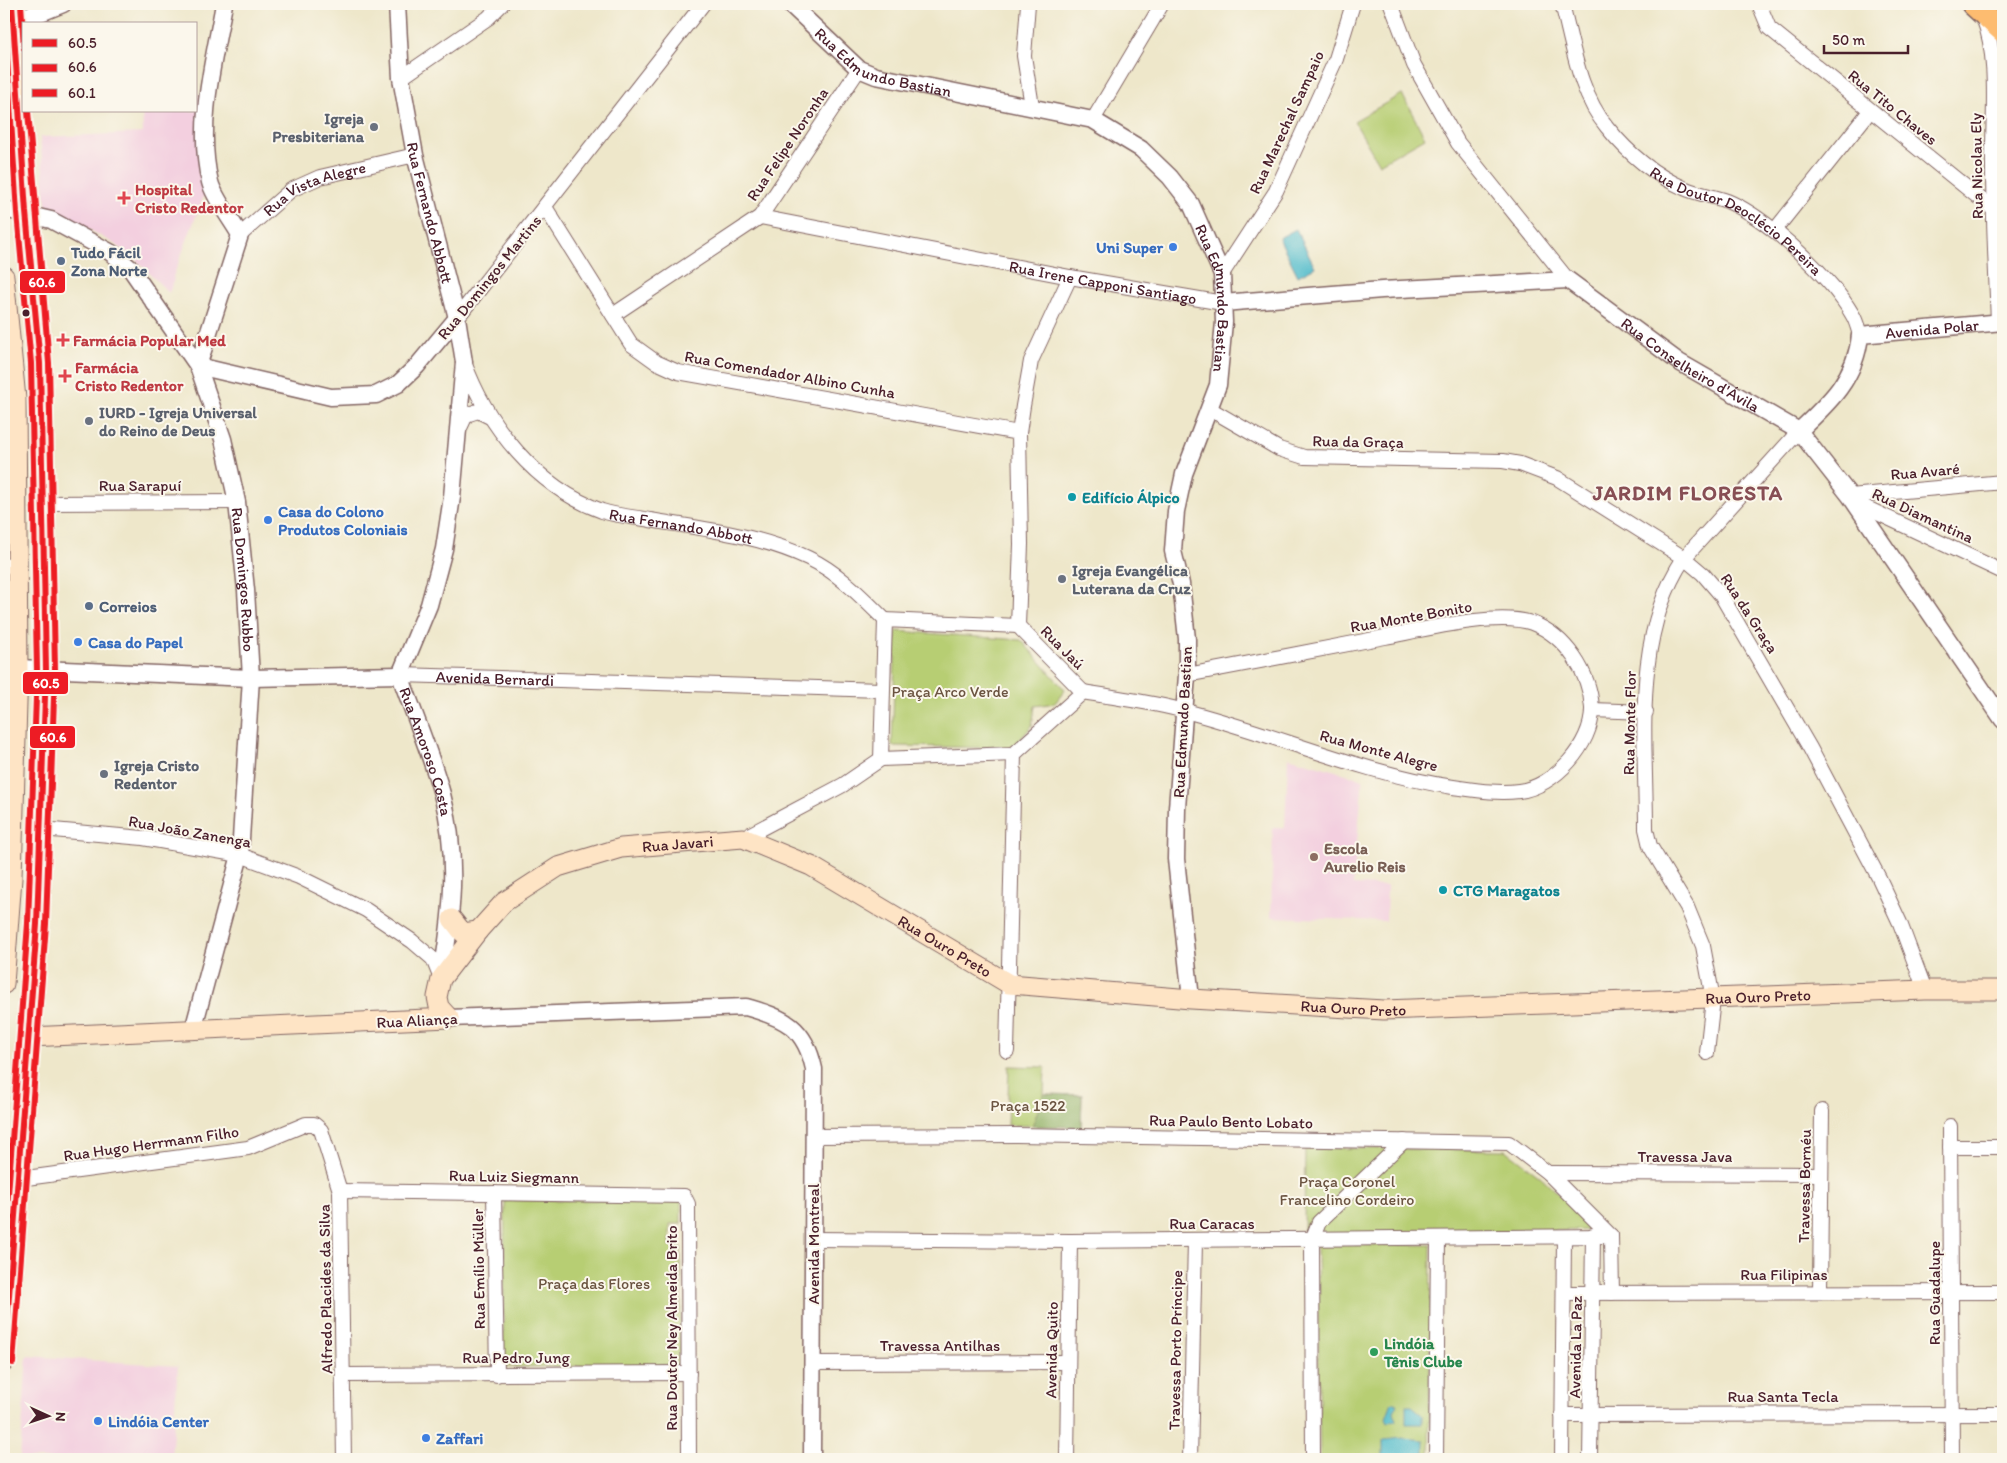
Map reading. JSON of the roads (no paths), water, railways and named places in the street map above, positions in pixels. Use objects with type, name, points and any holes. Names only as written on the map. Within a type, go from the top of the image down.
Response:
[{"type":"main road","points":[[1976,8],[2003,32]]},
{"type":"main road","points":[[4,1362],[11,1181],[29,1037],[42,829],[46,669],[40,363],[26,212],[13,10]]},
{"type":"main road","points":[[4,276],[10,422],[10,566],[18,668],[11,716],[4,984]]},
{"type":"main road","name":"Rua Ouro Preto","points":[[743,838],[811,866],[1008,984],[1192,999],[1384,1010],[1925,990],[2003,990]]},
{"type":"main road","name":"Rua Javari","points":[[439,988],[478,931],[504,902],[558,867],[622,848],[743,838]]},
{"type":"main road","points":[[452,919],[463,933],[478,931]]},
{"type":"main road","points":[[439,988],[439,1007],[449,1018]]},
{"type":"main road","points":[[417,1020],[429,1010],[439,988]]},
{"type":"main road","name":"Rua Aliança","points":[[29,1037],[449,1018]]},
{"type":"street","points":[[13,10],[38,14],[63,4]]},
{"type":"street","points":[[198,366],[240,235],[210,184],[206,159],[208,93],[224,4]]},
{"type":"street","name":"Rua Fernando Abbott","points":[[397,4],[401,78],[415,155],[457,318],[464,362],[490,417],[524,460],[561,491],[603,511],[759,539],[810,558],[851,586],[884,620]]},
{"type":"street","points":[[401,78],[488,18],[502,4]]},
{"type":"street","name":"Rua Domingos Martins","points":[[198,366],[332,397],[376,395],[398,384],[417,366],[457,318],[703,4]]},
{"type":"street","name":"Rua Edmundo Bastian","points":[[790,4],[859,69],[876,76],[1094,120],[1141,149],[1170,176],[1191,204],[1222,274],[1223,351],[1218,385],[1187,465],[1176,511],[1173,551],[1181,584],[1187,639],[1187,675],[1176,859],[1192,999]]},
{"type":"street","points":[[1028,4],[1024,56],[1032,106]]},
{"type":"street","points":[[1094,120],[1162,4]]},
{"type":"street","name":"Rua Marechal Sampaio","points":[[1222,274],[1276,191],[1336,59],[1353,4]]},
{"type":"street","name":"Rua Conselheiro d'Ávila","points":[[1391,4],[1414,65],[1458,143],[1568,280],[1679,362],[1799,431],[1852,499],[2003,720]]},
{"type":"street","name":"Rua Doutor Deoclécio Pereira","points":[[1562,4],[1583,82],[1592,104],[1606,127],[1631,152],[1658,174],[1684,188],[1727,202],[1756,216],[1775,230],[1841,297],[1853,315],[1860,335]]},
{"type":"street","name":"Rua Tito Chaves","points":[[1759,4],[1769,28],[1993,209]]},
{"type":"street","name":"Rua Nicolau Ely","points":[[1976,8],[1988,32],[1992,58],[1993,209],[2001,322]]},
{"type":"street","name":"Rua Felipe Noronha","points":[[613,315],[760,217],[859,69]]},
{"type":"street","points":[[1775,230],[1870,111]]},
{"type":"street","name":"Rua Vista Alegre","points":[[240,235],[291,190],[320,177],[415,155]]},
{"type":"street","name":"Rua Comendador Albino Cunha","points":[[545,207],[631,344],[656,362],[678,372],[1019,433]]},
{"type":"street","name":"Rua Domingos Rubbo","points":[[4,209],[26,212],[51,220],[110,252],[130,268],[198,366],[223,439],[237,502],[251,678],[240,855],[193,1030]]},
{"type":"street","name":"Rua Irene Capponi Santiago","points":[[760,217],[1070,277],[1223,303],[1382,290],[1568,280]]},
{"type":"street","name":"Rua Jaú","points":[[1014,754],[1083,692],[1018,626],[1021,544],[1019,433],[1031,361],[1070,277]]},
{"type":"street","name":"Avenida Polar","points":[[1860,335],[2001,322]]},
{"type":"street","points":[[1799,431],[1831,402],[1846,381],[1854,366],[1860,335]]},
{"type":"street","name":"Rua Amoroso Costa","points":[[439,988],[452,919],[452,851],[442,795],[400,675],[429,604],[444,549],[458,433],[464,362]]},
{"type":"street","name":"Rua da Graça","points":[[1210,409],[1279,449],[1304,457],[1503,461],[1520,464],[1556,478],[1684,558],[1703,574],[1721,596],[1810,748],[1879,878],[1900,923],[1925,990]]},
{"type":"street","points":[[458,433],[466,415],[478,411],[490,417]]},
{"type":"street","name":"Rua Monte Flor","points":[[1707,1053],[1713,999],[1703,946],[1687,907],[1654,853],[1646,829],[1646,712],[1652,634],[1661,601],[1671,577],[1684,558],[1799,431]]},
{"type":"street","name":"Rua Avaré","points":[[1852,499],[2003,482]]},
{"type":"street","name":"Rua Diamantina","points":[[1852,499],[2003,572]]},
{"type":"street","name":"Rua Sarapuí","points":[[43,503],[237,502]]},
{"type":"street","points":[[1007,1051],[1014,754],[880,759],[881,690],[884,620],[1018,626]]},
{"type":"street","name":"Rua Monte Bonito","points":[[1187,675],[1446,626],[1511,620],[1532,623],[1547,632],[1571,652],[1589,688],[1592,710]]},
{"type":"street","name":"Avenida Bernardi","points":[[18,668],[251,678],[400,675],[881,690]]},
{"type":"street","name":"Rua Monte Alegre","points":[[1083,692],[1184,711],[1416,781],[1496,792],[1522,791],[1544,784],[1555,776],[1576,752],[1586,733],[1592,710]]},
{"type":"street","points":[[1592,710],[1646,712]]},
{"type":"street","name":"Rua Javari","points":[[743,838],[843,785],[880,759]]},
{"type":"street","name":"Rua João Zanenga","points":[[42,829],[143,838],[240,855],[299,877],[366,910],[412,941],[433,959],[439,988]]},
{"type":"street","name":"Rua Aliança","points":[[449,1018],[746,1007],[777,1016],[799,1033]]},
{"type":"street","name":"Avenida Montreal","points":[[799,1033],[810,1049],[814,1069],[812,1459]]},
{"type":"street","name":"Travessa Bornéu","points":[[1820,1291],[1822,1111]]},
{"type":"street","name":"Rua Hugo Herrmann Filho","points":[[11,1181],[248,1148],[306,1124],[314,1124]]},
{"type":"street","name":"Alfredo Placides da Silva","points":[[314,1124],[321,1130],[340,1191],[344,1459]]},
{"type":"street","name":"Rua Guadalupe","points":[[1950,1126],[1952,1459]]},
{"type":"street","name":"Rua Paulo Bento Lobato","points":[[813,1136],[1016,1135],[1511,1143],[1548,1173],[1611,1236]]},
{"type":"street","points":[[1313,1459],[1312,1240],[1319,1222],[1404,1141]]},
{"type":"street","points":[[1950,1147],[2003,1147]]},
{"type":"street","name":"Travessa Java","points":[[1548,1173],[1821,1174]]},
{"type":"street","name":"Rua Luiz Siegmann","points":[[340,1191],[681,1195],[687,1198]]},
{"type":"street","name":"Rua Emílio Müller","points":[[494,1193],[497,1375]]},
{"type":"street","name":"Rua Doutor Ney Almeida Brito","points":[[687,1198],[689,1459]]},
{"type":"street","name":"Avenida La Paz","points":[[1590,1459],[1594,1293],[1593,1235]]},
{"type":"street","points":[[1611,1236],[1612,1293]]},
{"type":"street","name":"Rua Caracas","points":[[813,1239],[1195,1241],[1611,1236]]},
{"type":"street","name":"Avenida La Paz","points":[[1562,1459],[1565,1293],[1564,1237]]},
{"type":"street","points":[[1436,1459],[1438,1239]]},
{"type":"street","name":"Avenida Quito","points":[[1067,1459],[1070,1241]]},
{"type":"street","name":"Travessa Porto Príncipe","points":[[1190,1459],[1195,1241]]},
{"type":"street","name":"Rua Filipinas","points":[[1565,1293],[2003,1292]]},
{"type":"street","name":"Travessa Antilhas","points":[[812,1363],[1068,1362]]},
{"type":"street","name":"Rua Pedro Jung","points":[[344,1375],[689,1373]]},
{"type":"street","name":"Rua Santa Tecla","points":[[1562,1415],[2003,1414]]},
{"type":"water","points":[[1296,229],[1315,267],[1298,276],[1279,238]]},
{"type":"water","points":[[1392,1402],[1396,1402],[1398,1405],[1394,1411],[1396,1421],[1388,1422],[1386,1418]]},
{"type":"water","points":[[1406,1406],[1412,1406],[1422,1414],[1422,1424],[1406,1424]]},
{"type":"water","points":[[1404,1438],[1424,1440],[1424,1459],[1383,1459],[1383,1440]]},
{"type":"place","name":"Igreja Presbiteriana","points":[[374,127]]},
{"type":"place","name":"Hospital Cristo Redentor","points":[[124,198]]},
{"type":"place","name":"Uni Super","points":[[1173,247]]},
{"type":"place","name":"Tudo Fácil Zona Norte","points":[[61,261]]},
{"type":"place","name":"Farmácia Popular Med","points":[[63,340]]},
{"type":"place","name":"Farmácia Cristo Redentor","points":[[65,376]]},
{"type":"place","name":"IURD - Igreja Universal do Reino de Deus","points":[[89,421]]},
{"type":"place","name":"Edifício Álpico","points":[[1072,497]]},
{"type":"place","name":"Casa do Colono Produtos Coloniais","points":[[268,520]]},
{"type":"place","name":"Igreja Evangélica Luterana da Cruz","points":[[1062,579]]},
{"type":"place","name":"Correios","points":[[89,606]]},
{"type":"place","name":"Casa do Papel","points":[[78,642]]},
{"type":"place","name":"Igreja Cristo Redentor","points":[[104,774]]},
{"type":"place","name":"Escola Aurelio Reis","points":[[1314,857]]},
{"type":"place","name":"CTG Maragatos","points":[[1443,890]]},
{"type":"place","name":"Lindóia Tênis Clube","points":[[1374,1352]]},
{"type":"place","name":"Lindóia Center","points":[[98,1421]]},
{"type":"place","name":"Zaffari","points":[[426,1438]]},
{"type":"district","name":"JARDIM FLORESTA","points":[[1688,493]]},
{"type":"park label","name":"Praça Arco Verde","points":[[950,691]]},
{"type":"park label","name":"Praça 1522","points":[[1028,1105]]},
{"type":"park label","name":"Praça Coronel Francelino Cordeiro","points":[[1347,1190]]},
{"type":"park label","name":"Praça das Flores","points":[[594,1283]]}]
